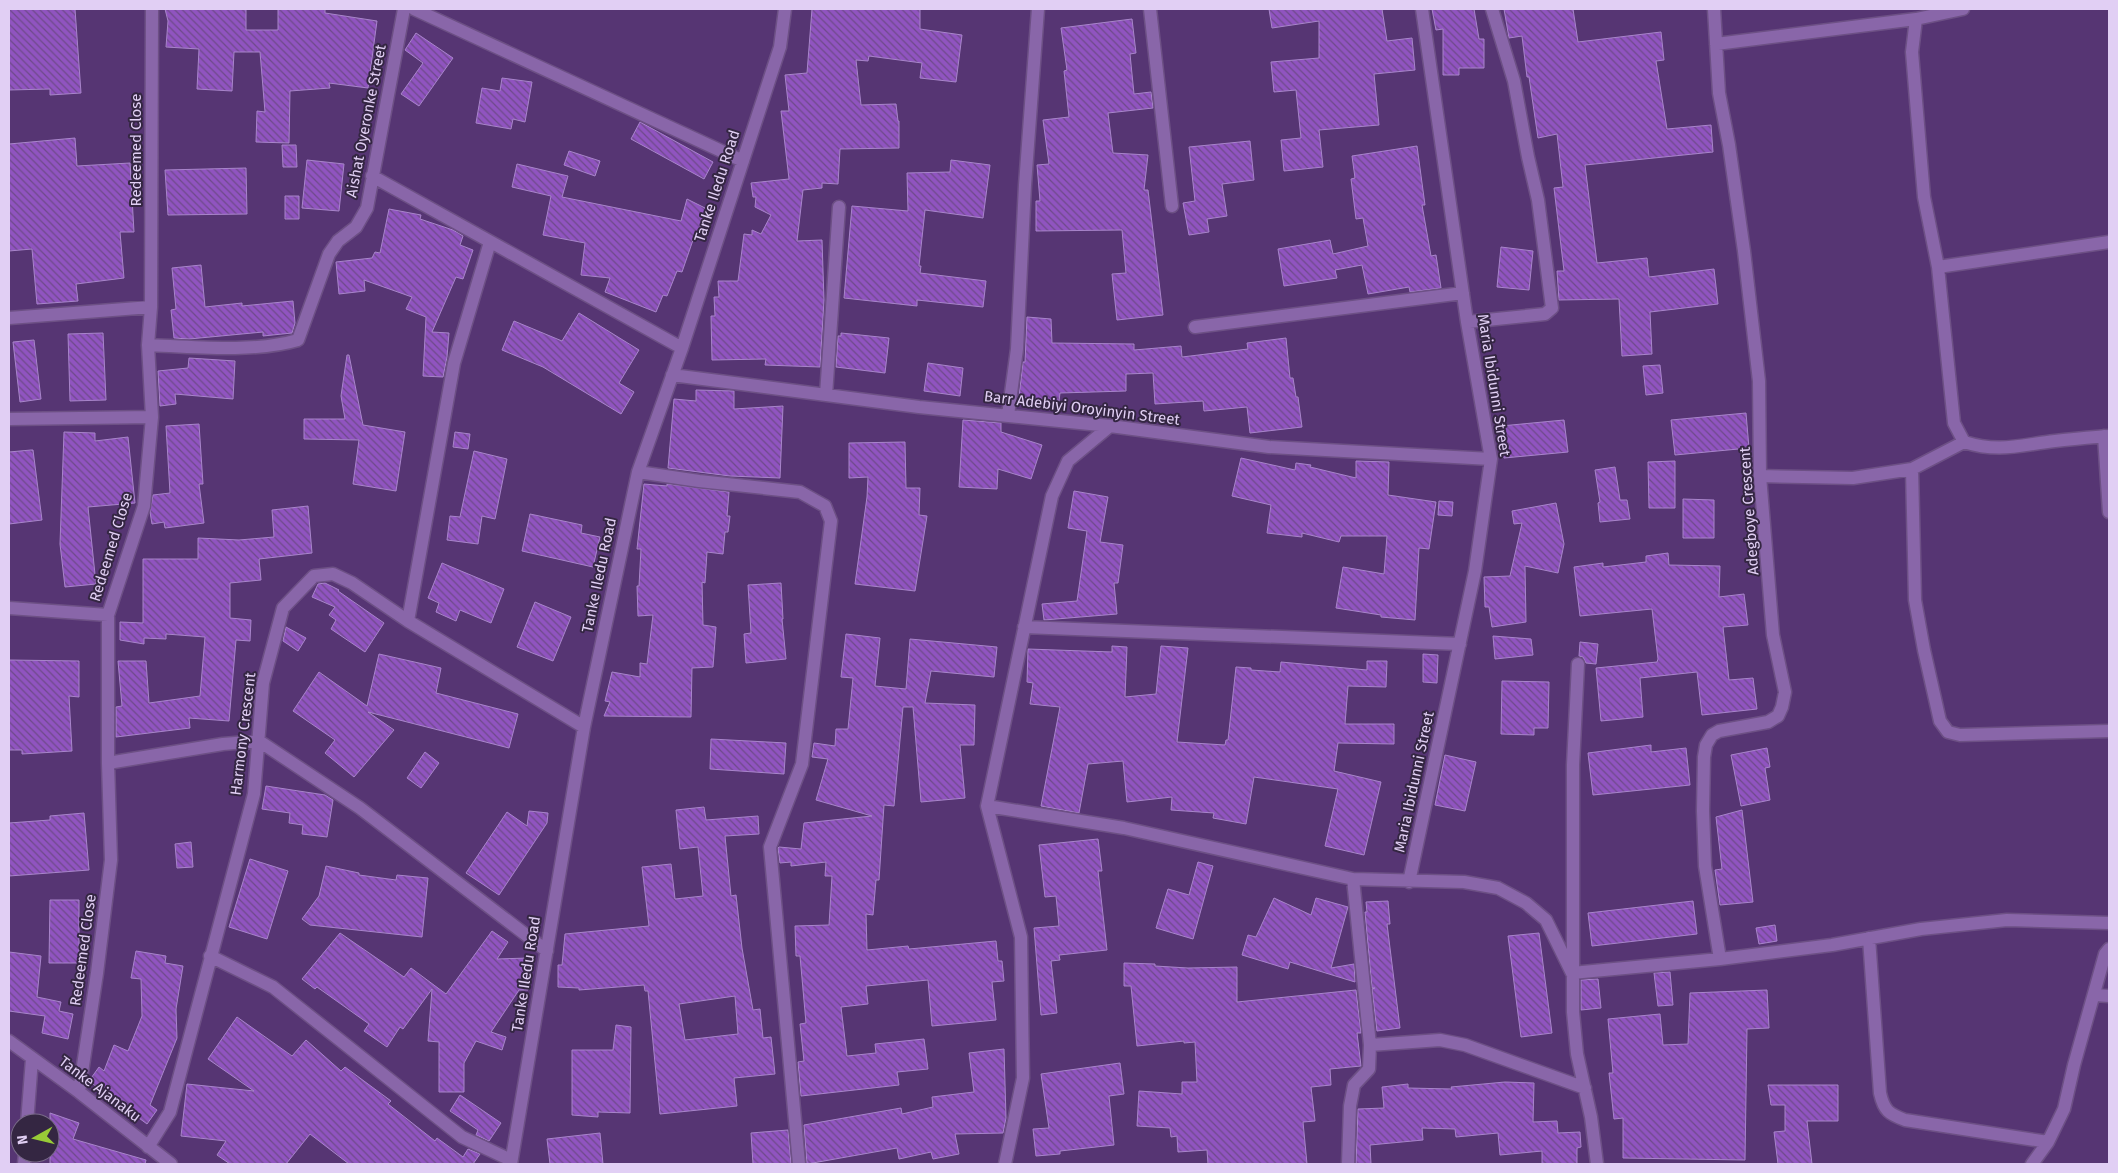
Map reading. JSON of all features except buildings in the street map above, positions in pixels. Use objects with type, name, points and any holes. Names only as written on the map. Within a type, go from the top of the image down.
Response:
[{"type":"street","name":"Redeemed Close","points":[[79,1092],[97,973],[111,860],[108,763],[108,616],[144,506],[152,417],[148,345],[151,307],[152,9]]},
{"type":"street","name":"Aishat Oyeronke Street","points":[[148,345],[222,348],[283,345],[298,340],[329,254],[338,241],[356,227],[367,208],[404,9]]},
{"type":"street","points":[[414,9],[743,161]]},
{"type":"street","name":"Tanke Iledu Road","points":[[511,1162],[584,727],[638,472],[682,348],[780,47],[785,9]]},
{"type":"street","points":[[1008,414],[1017,349],[1024,185],[1038,9]]},
{"type":"street","points":[[1150,9],[1172,206]]},
{"type":"street","name":"Maria Ibidunni Street","points":[[1409,882],[1475,571],[1490,459],[1467,322],[1422,9]]},
{"type":"street","points":[[1467,322],[1545,314],[1552,308],[1538,200],[1514,81],[1492,9]]},
{"type":"street","name":"Adegboye Crescent","points":[[1714,9],[1719,93],[1729,145],[1760,381],[1760,476],[1773,634],[1785,692],[1778,716],[1768,722],[1719,731],[1712,735],[1706,745],[1703,793],[1705,866],[1720,959]]},
{"type":"street","points":[[1716,44],[1916,18],[1962,9]]},
{"type":"street","points":[[1916,18],[1912,52],[1924,197],[1938,267],[1954,423],[1964,442],[1983,448],[2010,448],[2107,436],[2109,512]]},
{"type":"street","points":[[372,176],[682,348]]},
{"type":"street","points":[[826,395],[839,206]]},
{"type":"street","points":[[408,621],[454,363],[490,242]]},
{"type":"street","points":[[1938,267],[2109,242]]},
{"type":"street","points":[[1195,327],[1463,293]]},
{"type":"street","points":[[9,318],[151,307]]},
{"type":"street","name":"Barr Adebiyi Oroyinyin Street","points":[[672,375],[919,407],[1008,414],[1269,447],[1490,459]]},
{"type":"street","points":[[9,419],[152,417]]},
{"type":"street","points":[[1005,1164],[1023,1078],[1021,937],[987,806],[1052,496],[1068,461],[1110,426]]},
{"type":"street","points":[[1760,476],[1853,478],[1912,469],[1964,442]]},
{"type":"street","points":[[1912,469],[1915,600],[1940,722],[1948,732],[1960,735],[2109,731]]},
{"type":"street","points":[[638,472],[800,492],[825,506],[831,521],[802,764],[770,847],[799,1164]]},
{"type":"street","name":"Harmony Crescent","points":[[148,1147],[170,1112],[254,794],[263,683],[283,608],[314,576],[333,574],[352,583],[408,621],[584,727]]},
{"type":"street","points":[[9,608],[108,616]]},
{"type":"street","points":[[1024,627],[1460,644]]},
{"type":"street","points":[[1578,664],[1572,765],[1572,973],[1576,1046],[1591,1117],[1597,1164]]},
{"type":"street","points":[[108,763],[223,744],[259,741],[360,808],[547,951]]},
{"type":"street","points":[[987,806],[1124,828],[1353,879],[1464,882],[1498,888],[1526,903],[1546,920],[1572,973]]},
{"type":"street","points":[[1348,1164],[1350,1106],[1354,1085],[1369,1069],[1370,1045],[1353,879]]},
{"type":"street","points":[[1572,973],[1720,959],[1832,945],[1921,929],[2007,920],[2109,923]]},
{"type":"street","points":[[1869,938],[1880,1093],[1883,1106],[1891,1115],[1905,1120],[2048,1142]]},
{"type":"street","points":[[2032,1164],[2048,1142],[2064,1109],[2074,1065],[2105,954],[2109,949]]},
{"type":"street","points":[[210,956],[273,987],[462,1137],[511,1162]]},
{"type":"street","points":[[2094,995],[2109,996]]},
{"type":"street","points":[[1370,1045],[1440,1040],[1465,1045],[1585,1088]]},
{"type":"street","name":"Tanke Ajanaku","points":[[9,1041],[79,1092],[171,1164]]},
{"type":"street","points":[[28,1113],[32,1058]]}]
